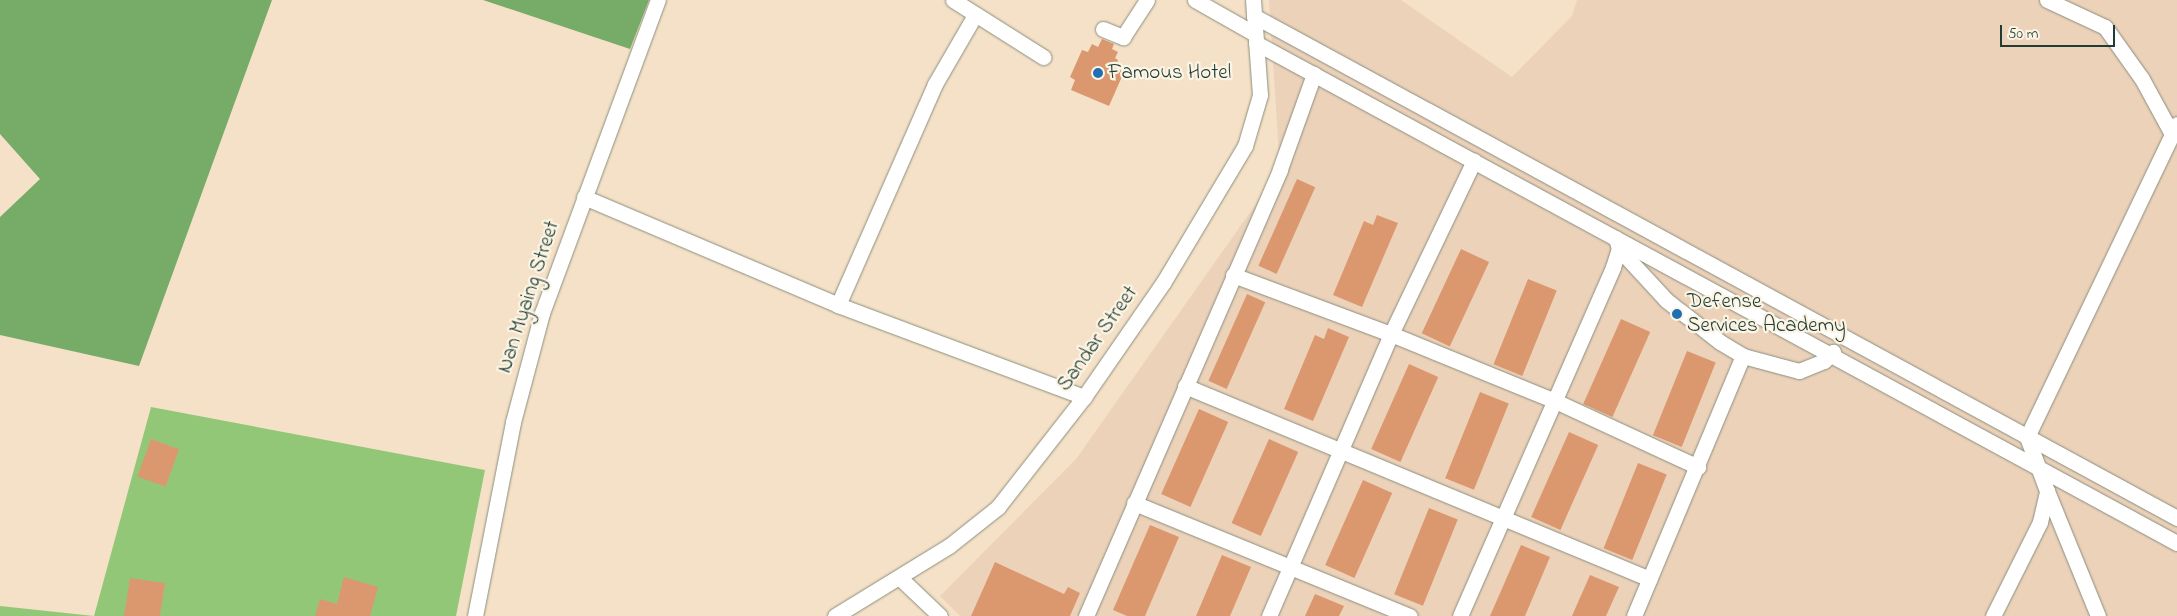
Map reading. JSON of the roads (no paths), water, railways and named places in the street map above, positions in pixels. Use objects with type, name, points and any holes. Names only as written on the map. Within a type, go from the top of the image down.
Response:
[{"type":"street","name":"Nan Myaing Street","points":[[475,616],[513,422],[542,313],[658,0]]},
{"type":"street","points":[[953,0],[1043,57]]},
{"type":"street","points":[[1103,29],[1123,37],[1147,0]]},
{"type":"street","points":[[1196,0],[1255,39],[1314,74],[1474,161],[1618,244],[1832,353],[2177,542]]},
{"type":"street","name":"Sandar Street","points":[[835,616],[900,578],[949,546],[998,507],[1084,397],[1163,283],[1245,146],[1260,95],[1253,0]]},
{"type":"street","points":[[2047,0],[2105,27],[2142,79],[2174,129],[2027,437],[2098,616]]},
{"type":"street","points":[[838,305],[935,84],[976,15]]},
{"type":"street","points":[[1254,16],[2177,518]]},
{"type":"street","points":[[1086,616],[1280,170],[1314,74]]},
{"type":"street","points":[[1269,616],[1391,334],[1474,161]]},
{"type":"street","points":[[584,197],[838,305],[1084,397]]},
{"type":"street","points":[[1618,244],[1666,300],[1720,342],[1743,356],[1799,371],[1824,361],[1832,353]]},
{"type":"street","points":[[1460,616],[1554,400],[1618,244]]},
{"type":"street","points":[[1233,275],[1391,334],[1554,400],[1698,467]]},
{"type":"street","points":[[1634,616],[1743,356]]},
{"type":"street","points":[[1185,386],[1650,579]]},
{"type":"street","points":[[1993,616],[2040,522],[2047,491]]},
{"type":"street","points":[[1134,503],[1292,565],[1410,616]]},
{"type":"street","points":[[900,578],[940,616]]},
{"type":"place","name":"Famous Hotel","points":[[1098,73]]},
{"type":"place","name":"Defense Services Academy","points":[[1677,314]]}]
